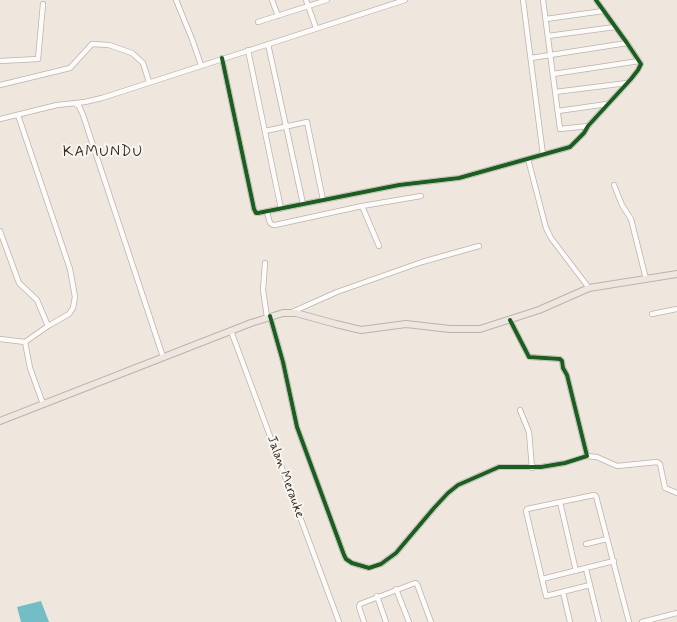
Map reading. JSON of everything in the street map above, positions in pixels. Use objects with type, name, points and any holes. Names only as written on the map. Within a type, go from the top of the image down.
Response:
[{"type":"highway","points":[[0,421],[268,317],[292,312],[365,330],[406,324],[470,330],[486,328],[539,310],[589,288],[677,274]]},
{"type":"street","points":[[176,0],[201,65]]},
{"type":"street","points":[[272,0],[278,16]]},
{"type":"street","points":[[306,0],[316,28]]},
{"type":"street","points":[[258,22],[327,0]]},
{"type":"street","points":[[0,119],[57,105],[88,102],[405,0]]},
{"type":"street","points":[[523,0],[543,154]]},
{"type":"street","points":[[543,0],[560,129],[588,126]]},
{"type":"street","points":[[222,58],[254,209],[256,213],[267,212],[399,185],[459,178],[570,147],[584,133],[588,126],[627,83],[640,66],[639,61],[596,0]]},
{"type":"street","points":[[0,61],[38,58],[43,4]]},
{"type":"street","points":[[546,18],[603,11]]},
{"type":"street","points":[[548,36],[615,27]]},
{"type":"street","points":[[531,58],[627,43]]},
{"type":"street","points":[[0,85],[70,68],[92,44],[109,45],[132,53],[142,63],[149,82]]},
{"type":"street","points":[[268,44],[302,204]]},
{"type":"street","points":[[248,50],[281,209]]},
{"type":"street","points":[[553,74],[639,61]]},
{"type":"street","points":[[555,92],[627,83]]},
{"type":"street","points":[[74,103],[79,106],[83,115],[162,358]]},
{"type":"street","points":[[558,111],[608,104]]},
{"type":"street","points":[[0,339],[25,342],[48,326],[64,318],[71,312],[74,303],[74,288],[70,269],[18,115]]},
{"type":"street","points":[[265,131],[307,122],[323,200]]},
{"type":"street","points":[[528,159],[548,233],[589,288]]},
{"type":"street","points":[[614,185],[622,205],[631,219],[646,279]]},
{"type":"street","points":[[267,212],[270,223],[275,226],[362,206],[421,196]]},
{"type":"street","points":[[362,206],[379,246]]},
{"type":"street","points":[[0,231],[19,283],[37,300],[48,326]]},
{"type":"street","points":[[292,312],[336,292],[422,262],[479,246]]},
{"type":"street","points":[[265,262],[263,290],[268,317],[283,362],[297,427],[344,555],[352,564],[369,568],[387,560],[396,553],[448,493],[458,485],[500,467],[532,468],[556,465],[587,456],[594,456],[617,466],[652,461],[660,464],[665,488],[677,493]]},
{"type":"street","points":[[652,314],[677,309]]},
{"type":"street","points":[[510,320],[528,357],[560,359],[562,361],[563,368],[567,373],[587,456]]},
{"type":"street","name":"Jalan Merauke","points":[[231,331],[339,622]]},
{"type":"street","points":[[25,342],[30,368],[43,404]]},
{"type":"street","points":[[520,410],[529,432],[532,468]]},
{"type":"street","points":[[590,585],[546,596],[527,509],[596,495],[630,622]]},
{"type":"street","points":[[560,502],[576,571]]},
{"type":"street","points":[[586,544],[607,539]]},
{"type":"street","points":[[542,580],[614,561]]},
{"type":"street","points":[[586,569],[599,622]]},
{"type":"street","points":[[364,622],[359,604],[377,596],[416,583],[431,622]]},
{"type":"street","points":[[396,589],[409,622]]},
{"type":"street","points":[[563,592],[570,622]]},
{"type":"street","points":[[377,596],[386,622]]},
{"type":"street","points":[[642,622],[677,613]]},
{"type":"water","points":[[41,601],[49,622],[21,622],[17,607]]},
{"type":"cycle path","points":[[222,58],[254,209],[256,213],[258,213],[399,185],[459,178],[570,147],[631,79],[641,64],[596,0]]},
{"type":"cycle path","points":[[270,316],[283,362],[297,427],[344,555],[346,559],[352,563],[369,568],[381,564],[396,553],[434,508],[458,485],[499,467],[541,467],[565,463],[587,456],[567,375],[563,368],[562,361],[560,359],[529,357],[510,320]]},
{"type":"district","name":"KAMUNDU","points":[[103,153]]}]
